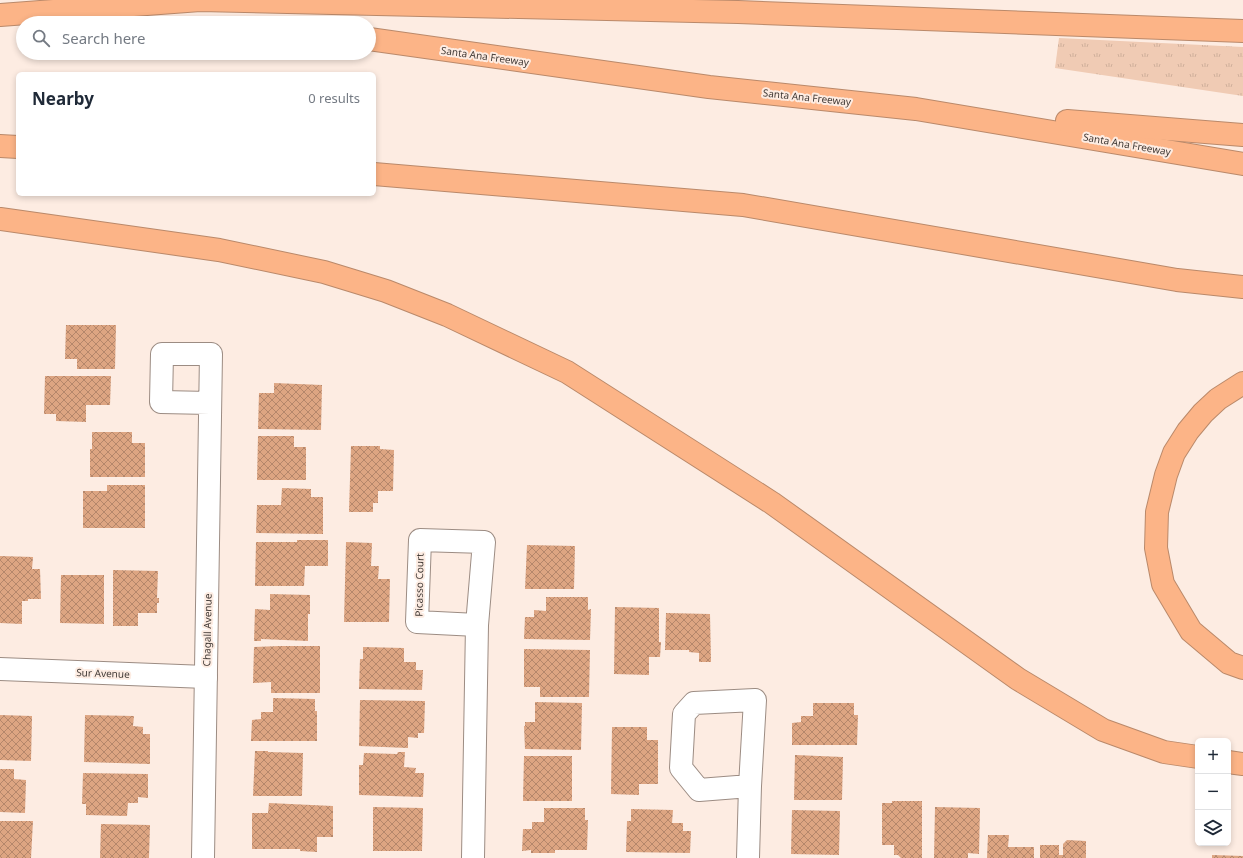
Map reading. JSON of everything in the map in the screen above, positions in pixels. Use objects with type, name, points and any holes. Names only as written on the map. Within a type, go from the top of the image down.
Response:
[{"type":"highway","points":[[0,16],[200,0],[738,12],[1243,31]]},
{"type":"highway","points":[[0,16],[16,17]]},
{"type":"highway","name":"Santa Ana Freeway","points":[[376,40],[709,87],[916,109],[1243,164]]},
{"type":"highway","points":[[916,109],[1243,136]]},
{"type":"highway","points":[[0,146],[16,147]]},
{"type":"highway","points":[[376,174],[743,206],[1177,280],[1243,287]]},
{"type":"highway","points":[[0,219],[219,250],[324,272],[386,291],[448,315],[567,372],[772,503],[1025,683],[1103,730],[1164,752],[1195,757]]},
{"type":"highway","points":[[1243,383],[1218,399],[1203,413],[1188,431],[1174,454],[1166,475],[1157,512],[1156,548],[1163,584],[1191,631],[1229,663],[1243,668]]},
{"type":"highway","points":[[1231,762],[1243,764]]},
{"type":"street","name":"Chagall Avenue","points":[[203,858],[210,403]]},
{"type":"street","name":"Picasso Court","points":[[473,858],[477,625],[484,542],[420,540],[417,622],[477,625]]},
{"type":"street","name":"Sur Avenue","points":[[0,670],[206,677]]},
{"type":"street","points":[[748,858],[754,700],[694,703],[684,714],[681,768],[700,790],[750,786]]},
{"type":"green space","points":[[1059,38],[1243,47],[1243,96],[1055,68]]},
{"type":"building","points":[[66,325],[116,325],[115,369],[77,369],[77,359],[65,359]]},
{"type":"building","points":[[45,376],[111,376],[110,405],[86,405],[86,422],[56,421],[56,414],[44,414]]},
{"type":"building","points":[[274,383],[322,385],[321,430],[258,429],[259,393],[274,393]]},
{"type":"building","points":[[92,432],[132,432],[132,443],[145,443],[145,477],[90,477],[90,449],[92,449]]},
{"type":"building","points":[[258,436],[294,436],[294,447],[306,447],[306,480],[257,480]]},
{"type":"building","points":[[351,446],[380,446],[380,449],[394,450],[393,491],[378,491],[378,503],[373,503],[373,512],[349,512]]},
{"type":"building","points":[[107,485],[145,485],[145,528],[83,528],[83,491],[107,491]]},
{"type":"building","points":[[282,488],[311,489],[311,497],[323,497],[323,534],[256,533],[257,505],[281,505]]},
{"type":"building","points":[[297,540],[328,540],[328,566],[305,566],[304,586],[255,586],[256,542],[297,542]]},
{"type":"building","points":[[346,542],[372,543],[371,566],[379,566],[378,579],[390,579],[389,622],[344,622]]},
{"type":"building","points":[[527,545],[575,546],[574,589],[525,589]]},
{"type":"building","points":[[0,556],[33,557],[32,569],[40,569],[41,599],[28,599],[28,601],[22,601],[22,624],[0,623]]},
{"type":"building","points":[[113,570],[158,571],[157,598],[159,598],[159,603],[157,603],[157,613],[138,613],[138,626],[113,626]]},
{"type":"building","points":[[61,575],[104,575],[104,624],[60,623]]},
{"type":"building","points":[[270,594],[310,595],[308,641],[261,639],[261,641],[254,641],[255,609],[270,610]]},
{"type":"building","points":[[546,597],[588,597],[588,610],[591,609],[590,640],[524,639],[525,617],[534,617],[534,610],[546,611]]},
{"type":"building","points":[[615,607],[659,608],[659,642],[661,642],[660,657],[649,657],[649,675],[614,674]]},
{"type":"building","points":[[666,613],[710,614],[711,662],[699,662],[699,653],[689,652],[689,650],[665,650]]},
{"type":"building","points":[[320,646],[320,693],[271,693],[271,682],[253,683],[254,647]]},
{"type":"building","points":[[363,647],[404,648],[404,662],[416,662],[416,670],[423,670],[422,690],[359,689],[360,659],[363,659]]},
{"type":"building","points":[[524,649],[590,650],[589,697],[540,697],[540,687],[524,687]]},
{"type":"building","points":[[273,698],[315,699],[315,711],[317,711],[317,741],[251,741],[252,720],[261,719],[261,712],[273,712]]},
{"type":"building","points":[[360,700],[425,701],[424,733],[418,733],[418,738],[408,737],[408,748],[359,746]]},
{"type":"building","points":[[535,702],[582,703],[581,750],[525,749],[524,726],[525,722],[535,722]]},
{"type":"building","points":[[813,703],[854,703],[854,715],[858,715],[857,745],[792,745],[792,723],[801,722],[801,716],[813,716]]},
{"type":"building","points":[[0,715],[32,716],[31,761],[0,760]]},
{"type":"building","points":[[85,715],[134,716],[133,726],[143,727],[143,734],[150,734],[150,764],[84,762]]},
{"type":"building","points":[[612,727],[647,727],[647,740],[658,740],[658,784],[639,784],[639,795],[611,794]]},
{"type":"building","points":[[255,751],[303,753],[302,796],[253,796]]},
{"type":"building","points":[[398,752],[405,752],[404,767],[416,768],[415,773],[424,773],[423,797],[359,795],[359,765],[363,765],[364,753],[397,754]]},
{"type":"building","points":[[795,755],[843,757],[842,800],[794,800]]},
{"type":"building","points":[[524,756],[572,756],[572,801],[523,801]]},
{"type":"building","points":[[0,769],[14,769],[14,779],[26,780],[25,813],[0,812]]},
{"type":"building","points":[[83,773],[148,774],[148,798],[138,797],[138,803],[128,803],[127,816],[86,815],[86,804],[82,804]]},
{"type":"building","points":[[892,801],[922,801],[922,858],[901,858],[898,855],[894,855],[894,845],[882,845],[882,803],[892,803]]},
{"type":"building","points":[[269,803],[333,806],[333,837],[317,837],[317,852],[300,851],[300,849],[252,849],[252,813],[268,813]]},
{"type":"building","points":[[373,807],[423,808],[422,851],[373,851]]},
{"type":"building","points":[[935,807],[980,808],[979,854],[968,853],[968,858],[934,858]]},
{"type":"building","points":[[544,808],[585,808],[585,820],[588,820],[587,850],[555,850],[555,853],[531,853],[531,850],[522,851],[523,829],[532,829],[532,822],[544,822]]},
{"type":"building","points":[[631,809],[673,810],[672,823],[683,823],[683,831],[691,831],[690,853],[626,852],[627,821],[631,821]]},
{"type":"building","points":[[792,810],[840,811],[839,855],[791,854]]},
{"type":"building","points":[[0,821],[33,821],[31,858],[0,858]]},
{"type":"building","points":[[101,824],[150,825],[149,858],[100,858]]},
{"type":"building","points":[[988,835],[1009,835],[1008,847],[1034,847],[1034,858],[987,858]]},
{"type":"building","points":[[1067,840],[1086,841],[1086,858],[1040,858],[1040,845],[1059,845],[1059,855],[1063,855],[1063,844]]},
{"type":"building","points":[[1212,855],[1243,856],[1243,858],[1212,858]]}]
